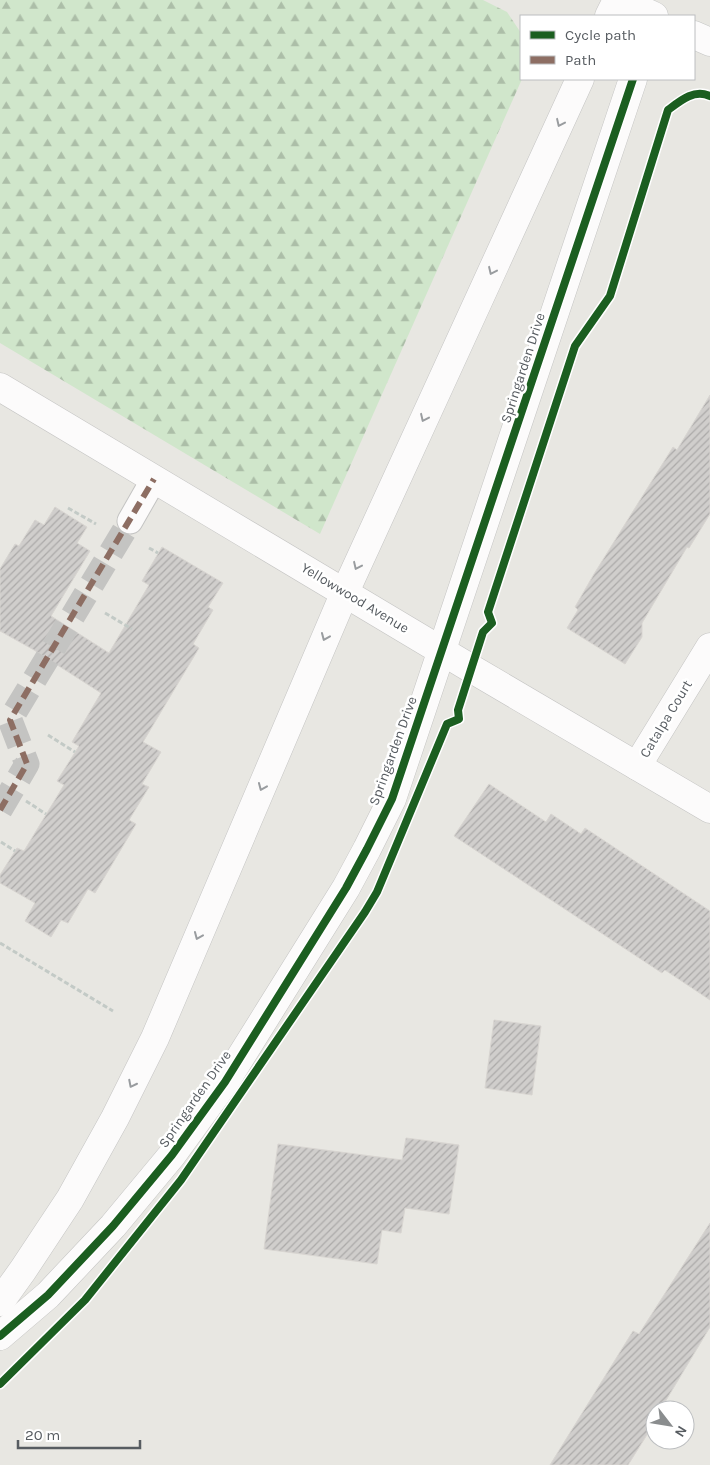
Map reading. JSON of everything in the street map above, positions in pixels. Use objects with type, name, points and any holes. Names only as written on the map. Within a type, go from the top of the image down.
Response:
[{"type":"street","points":[[610,15],[618,0],[650,12]]},
{"type":"street","points":[[695,35],[710,42]]},
{"type":"street","points":[[0,1302],[24,1270],[70,1199],[115,1118],[155,1038],[345,592],[580,80]]},
{"type":"street","name":"Springarden Drive","points":[[0,1336],[48,1295],[113,1226],[172,1155],[225,1082],[340,898],[367,849],[392,799],[633,80]]},
{"type":"street","name":"Yellowwood Avenue","points":[[0,387],[710,810]]},
{"type":"street","points":[[130,521],[154,479]]},
{"type":"street","name":"Catalpa Court","points":[[637,766],[710,647]]},
{"type":"path","points":[[68,508],[97,525]]},
{"type":"path","points":[[105,613],[132,629]]},
{"type":"path","points":[[48,735],[75,752]]},
{"type":"path","points":[[26,801],[46,814]]},
{"type":"path","points":[[1,842],[15,851]]},
{"type":"path","points":[[0,943],[113,1011]]},
{"type":"green space","points":[[0,0],[483,0],[507,12],[520,32],[520,80],[522,80],[320,534],[0,343]]},
{"type":"building","points":[[710,395],[710,514],[689,548],[687,547],[642,623],[642,637],[625,664],[567,628],[578,610],[575,607],[594,574],[673,447],[677,450]]},
{"type":"building","points":[[55,507],[87,527],[77,543],[90,551],[51,616],[109,653],[149,585],[142,581],[162,547],[223,583],[208,607],[213,610],[193,644],[199,648],[143,742],[161,752],[142,784],[149,787],[129,820],[136,824],[95,893],[88,889],[68,923],[61,920],[51,937],[25,921],[35,903],[0,883],[0,875],[17,848],[24,851],[64,785],[57,781],[79,746],[72,742],[101,693],[34,650],[0,631],[0,569],[15,544],[19,546],[35,520],[44,525]]},
{"type":"building","points":[[489,784],[546,822],[551,814],[581,834],[585,828],[710,911],[710,1000],[665,970],[662,973],[454,836]]},
{"type":"building","points":[[494,1020],[541,1026],[532,1095],[485,1088]]},
{"type":"building","points":[[406,1138],[459,1145],[449,1214],[405,1208],[401,1233],[382,1230],[377,1264],[264,1249],[278,1144],[402,1160]]},
{"type":"building","points":[[710,1223],[710,1327],[666,1400],[645,1400],[645,1438],[628,1465],[550,1465],[633,1331],[639,1334]]},
{"type":"tunnel","points":[[0,810],[27,764],[10,720],[130,521]]},
{"type":"marked path","points":[[0,810],[27,764],[10,720],[154,479]]},
{"type":"cycle path","points":[[0,1336],[48,1295],[113,1226],[172,1155],[225,1082],[346,888],[367,849],[392,799],[633,80]]},
{"type":"cycle path","points":[[0,1384],[85,1300],[181,1180],[377,892],[447,724],[459,719],[458,710],[483,632],[492,623],[488,612],[575,346],[610,296],[668,110],[683,99],[693,95],[704,94],[710,96]]}]
